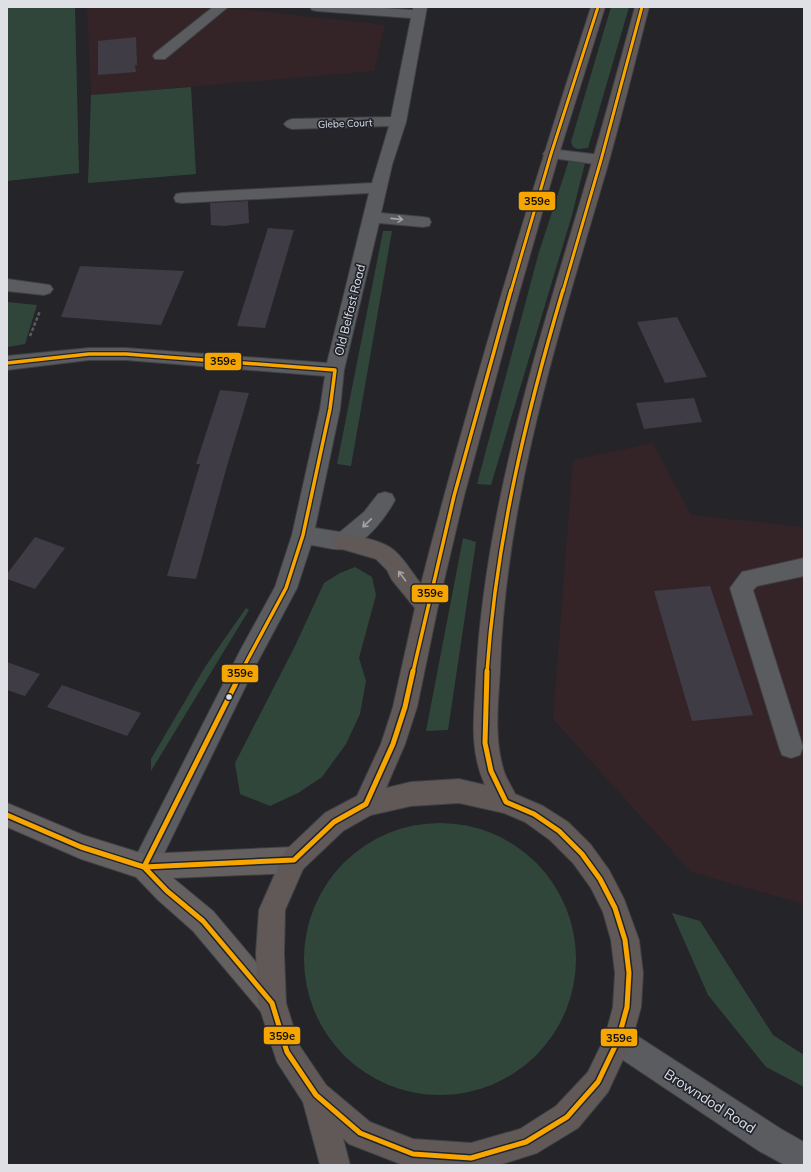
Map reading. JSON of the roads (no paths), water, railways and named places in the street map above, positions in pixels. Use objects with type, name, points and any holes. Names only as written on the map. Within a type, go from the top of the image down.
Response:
[{"type":"highway","points":[[366,804],[393,744],[405,707],[427,606],[454,496],[506,307],[551,154],[598,7]]},
{"type":"highway","points":[[506,802],[491,771],[485,743],[485,706],[489,645],[498,562],[522,440],[551,330],[601,160],[642,7]]},
{"type":"highway","points":[[343,541],[383,553],[395,564],[400,574],[427,606]]},
{"type":"highway","points":[[459,791],[506,802],[534,814],[559,832],[576,848],[600,879],[615,908],[625,940],[629,973],[627,1006],[618,1040],[598,1082],[567,1117],[517,1154],[471,1158],[413,1154],[360,1133],[316,1095],[287,1052],[272,1003],[270,953],[272,910],[294,860],[334,822],[366,804],[411,794],[459,791]]},
{"type":"highway","points":[[316,1095],[335,1165]]},
{"type":"main road","points":[[7,815],[81,847],[144,867],[294,860]]},
{"type":"main road","points":[[144,867],[167,891],[203,921],[272,1003]]},
{"type":"street","points":[[160,56],[221,7]]},
{"type":"street","points":[[317,7],[420,11]]},
{"type":"street","name":"Old Belfast Road","points":[[144,867],[249,656],[286,588],[302,535],[330,409],[335,370],[384,164],[398,122],[420,11]]},
{"type":"street","name":"Glebe Court","points":[[292,124],[365,121],[398,122]]},
{"type":"street","points":[[551,154],[601,160]]},
{"type":"street","points":[[182,198],[379,188]]},
{"type":"street","points":[[372,217],[423,222]]},
{"type":"street","points":[[7,285],[44,289]]},
{"type":"street","points":[[14,363],[89,354],[126,354],[335,370]]},
{"type":"street","points":[[302,535],[343,541],[364,527],[378,512],[385,500]]},
{"type":"street","points":[[791,747],[741,588],[750,578],[804,567]]},
{"type":"street","name":"Browndod Road","points":[[618,1040],[763,1136],[804,1159]]}]
